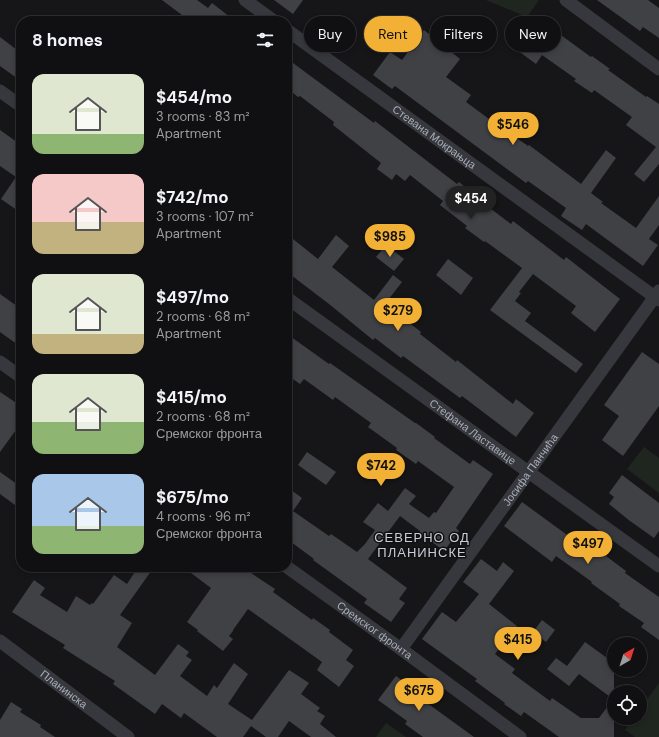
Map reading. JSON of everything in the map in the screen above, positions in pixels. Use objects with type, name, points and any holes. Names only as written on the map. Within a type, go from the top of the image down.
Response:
[{"type":"street","points":[[245,0],[267,16]]},
{"type":"street","points":[[566,0],[659,69]]},
{"type":"street","name":"Стевана Мокрањца","points":[[292,34],[658,296]]},
{"type":"street","points":[[0,91],[16,102]]},
{"type":"street","name":"Јосифа Панчића","points":[[401,649],[658,296]]},
{"type":"street","name":"Стефана Ластавице","points":[[292,302],[659,566]]},
{"type":"street","points":[[0,362],[16,373]]},
{"type":"street","name":"Сремског фронта","points":[[292,571],[520,737]]},
{"type":"street","name":"Планинска","points":[[0,641],[128,737]]},
{"type":"shaded area","points":[[486,0],[539,0],[528,16]]},
{"type":"shaded area","points":[[644,447],[659,458],[659,493],[627,469]]},
{"type":"shaded area","points":[[659,683],[659,737],[635,737],[625,730],[629,725],[647,725],[647,699]]},
{"type":"shaded area","points":[[386,723],[406,737],[376,737]]},
{"type":"building","points":[[162,0],[197,0],[208,8],[212,3],[229,16],[183,16]]},
{"type":"building","points":[[274,0],[303,0],[293,14]]},
{"type":"building","points":[[597,0],[648,0],[659,8],[659,38],[643,27],[640,31]]},
{"type":"building","points":[[424,30],[430,35],[430,52],[451,52],[460,59],[446,77],[471,95],[466,102],[500,127],[528,146],[529,145],[581,184],[606,150],[616,158],[591,193],[603,202],[601,203],[636,228],[659,196],[659,225],[649,239],[658,245],[643,266],[586,224],[582,230],[561,216],[566,208],[528,181],[526,183],[395,86],[392,89],[373,75],[390,52],[402,60],[408,52],[422,52],[422,33]]},
{"type":"building","points":[[561,35],[610,69],[608,70],[646,97],[647,96],[659,104],[659,164],[644,182],[634,174],[656,147],[626,125],[632,117],[594,90],[592,93],[574,81],[576,79],[542,55],[536,64],[520,52],[561,52]]},
{"type":"building","points":[[0,37],[16,49],[16,77],[0,66]]},
{"type":"building","points":[[293,63],[374,123],[375,121],[457,184],[459,182],[479,198],[478,199],[511,224],[513,221],[564,260],[566,257],[620,299],[595,332],[571,313],[576,306],[533,274],[519,292],[521,293],[515,301],[531,313],[525,321],[583,364],[576,373],[490,310],[522,268],[465,228],[467,226],[440,205],[443,201],[410,175],[405,181],[396,174],[392,180],[377,169],[381,163],[333,125],[334,122],[300,96],[298,97],[292,92]]},
{"type":"building","points":[[0,130],[16,141],[16,177],[0,166]]},
{"type":"building","points":[[16,177],[16,210],[1,199]]},
{"type":"building","points":[[336,235],[349,246],[332,267],[374,300],[393,275],[402,282],[381,309],[399,323],[403,318],[421,332],[420,334],[456,362],[457,360],[513,404],[516,399],[534,413],[516,437],[462,396],[460,398],[403,356],[401,358],[375,338],[373,340],[292,276],[292,240],[293,239],[318,259]]},
{"type":"building","points":[[386,245],[404,259],[394,271],[376,257]]},
{"type":"building","points":[[448,259],[473,278],[461,295],[436,275]]},
{"type":"building","points":[[0,294],[16,305],[16,343],[0,332]]},
{"type":"building","points":[[292,338],[416,423],[470,464],[473,460],[493,474],[456,528],[459,531],[444,551],[400,516],[368,559],[407,588],[399,599],[405,603],[391,622],[364,603],[367,599],[313,560],[314,559],[292,543],[292,491],[302,498],[293,511],[329,536],[331,534],[357,552],[375,530],[363,522],[378,503],[388,511],[405,488],[416,496],[409,504],[429,518],[434,512],[436,513],[454,487],[418,461],[416,464],[396,450],[397,448],[368,427],[371,423],[335,397],[333,400],[304,379],[300,384],[292,378]]},
{"type":"building","points":[[642,352],[659,364],[659,406],[623,456],[602,440],[619,416],[604,405]]},
{"type":"building","points":[[0,392],[16,403],[16,430],[0,452]]},
{"type":"building","points":[[307,452],[336,472],[326,485],[298,465]]},
{"type":"building","points":[[0,472],[16,483],[16,504],[15,505],[0,494]]},
{"type":"building","points":[[622,475],[659,503],[659,531],[654,538],[609,504],[614,497],[609,493]]},
{"type":"building","points":[[522,502],[574,540],[578,535],[626,571],[625,573],[659,597],[659,640],[641,627],[644,623],[619,606],[620,604],[591,583],[592,582],[556,556],[552,562],[504,526]]},
{"type":"building","points":[[481,559],[497,571],[503,562],[514,571],[489,604],[517,626],[495,654],[515,669],[512,673],[550,701],[552,698],[581,718],[599,718],[607,707],[607,725],[614,725],[614,737],[559,737],[524,712],[521,716],[504,704],[505,703],[475,681],[477,679],[422,639],[442,612],[456,622],[479,594],[463,582]]},
{"type":"building","points":[[135,572],[150,572],[120,615],[132,623],[117,647],[155,675],[178,644],[189,652],[186,656],[192,660],[180,676],[207,696],[214,685],[217,688],[234,663],[248,674],[228,704],[252,720],[289,670],[309,683],[301,694],[320,708],[317,711],[325,716],[320,724],[336,737],[311,737],[289,721],[278,737],[266,737],[251,726],[243,737],[217,737],[184,713],[181,718],[162,704],[155,714],[113,684],[115,681],[63,648],[65,645],[12,612],[34,580],[45,588],[40,595],[67,612],[76,596],[90,605],[92,603],[93,604],[114,575],[127,584]]},
{"type":"building","points":[[190,572],[250,572],[275,589],[273,592],[312,620],[313,618],[330,630],[329,632],[353,650],[346,660],[354,666],[339,687],[317,670],[322,662],[248,609],[229,636],[233,639],[223,651],[187,622],[211,588]]},
{"type":"building","points":[[542,620],[555,630],[546,642],[533,632]]},
{"type":"building","points":[[585,642],[607,658],[607,677],[614,677],[614,685],[607,685],[607,695],[579,674],[569,686],[547,669],[556,658],[567,666]]},
{"type":"building","points":[[396,676],[414,689],[412,692],[474,737],[423,737],[405,724],[407,721],[378,700]]},
{"type":"building","points":[[11,702],[22,709],[20,712],[41,725],[40,727],[55,737],[0,737],[0,720]]},
{"type":"district","name":"СЕВЕРНО ОД ПЛАНИНСКЕ","points":[[422,544]]}]
